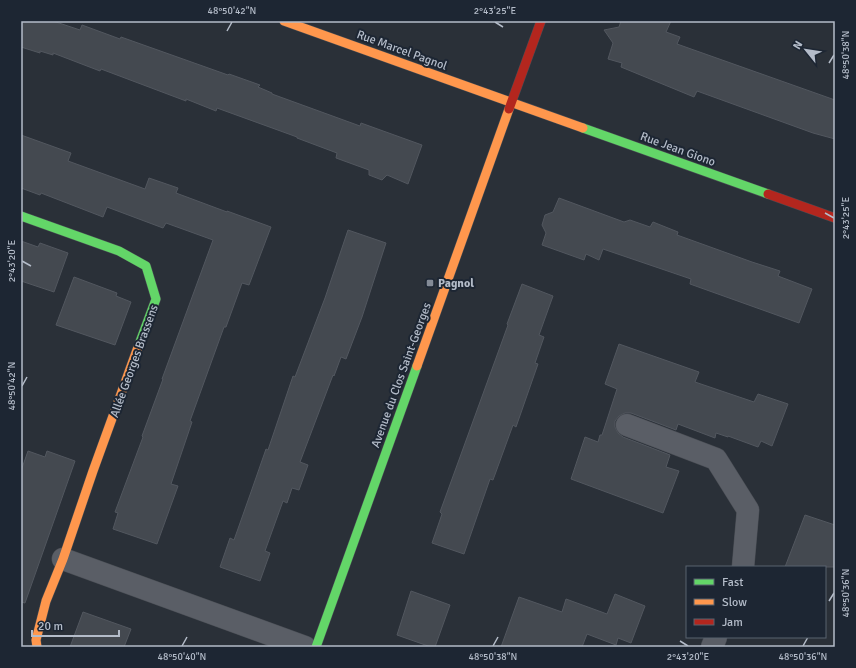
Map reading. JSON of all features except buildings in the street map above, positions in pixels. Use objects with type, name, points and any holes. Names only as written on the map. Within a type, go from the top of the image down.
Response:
[{"type":"street","name":"Rue Marcel Pagnol","points":[[284,21],[512,102]]},
{"type":"street","name":"Avenue du Clos Saint-Georges","points":[[316,647],[541,21]]},
{"type":"street","name":"Rue Jean Giono","points":[[512,102],[835,218]]},
{"type":"street","name":"Allée Georges Brassens","points":[[21,216],[119,251],[146,266],[156,299],[63,559],[46,601],[36,640],[38,647]]},
{"type":"street","points":[[627,425],[716,459],[748,510],[743,566]]},
{"type":"street","points":[[63,559],[305,647]]},
{"type":"traffic: fast","points":[[583,128],[768,194]]},
{"type":"traffic: fast","points":[[21,216],[119,251],[146,266],[156,299],[138,347]]},
{"type":"traffic: fast","points":[[316,647],[417,366]]},
{"type":"traffic: slow","points":[[284,21],[583,128]]},
{"type":"traffic: slow","points":[[417,366],[509,109]]},
{"type":"traffic: slow","points":[[37,647],[36,640],[46,601],[63,559],[138,347]]},
{"type":"traffic: jam","points":[[509,109],[541,21]]},
{"type":"traffic: jam","points":[[768,194],[835,218]]},
{"type":"place","name":"Pagnol","points":[[430,283]]}]
